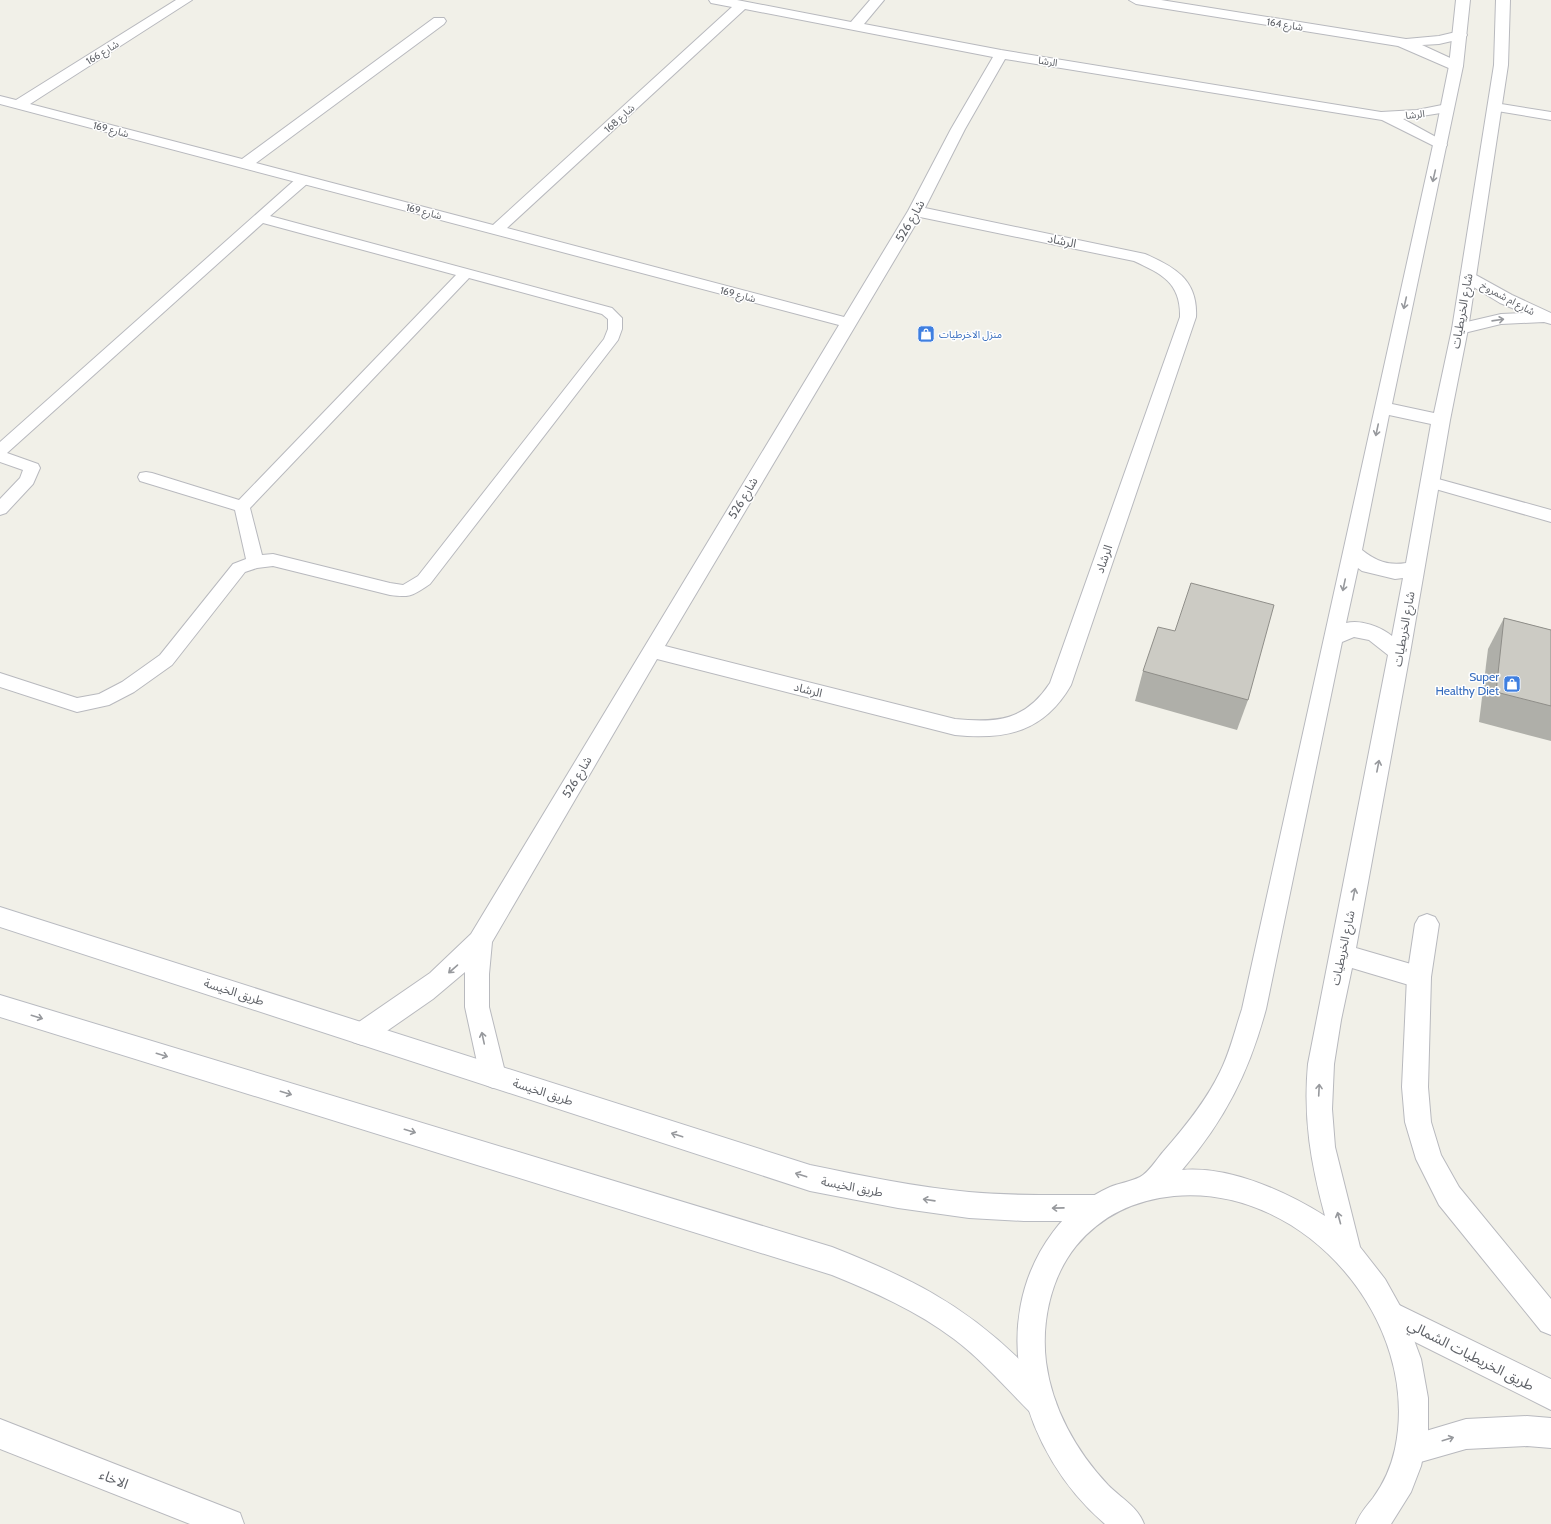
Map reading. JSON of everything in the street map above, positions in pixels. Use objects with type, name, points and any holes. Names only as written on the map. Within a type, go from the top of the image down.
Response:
[{"type":"street","name":"شارع 166","points":[[18,105],[185,0]]},
{"type":"street","name":"الرشا","points":[[716,0],[1001,54],[1381,116],[1417,114],[1447,108]]},
{"type":"street","points":[[854,27],[877,0]]},
{"type":"street","name":"شارع 164","points":[[1136,0],[1169,3],[1401,42],[1425,50],[1456,66]]},
{"type":"street","points":[[1150,1185],[1199,1130],[1218,1101],[1234,1071],[1246,1040],[1256,1001],[1351,552],[1440,145],[1456,66],[1463,0]]},
{"type":"street","name":"شارع الخريطيات","points":[[1349,1256],[1326,1168],[1320,1132],[1320,1062],[1325,1030],[1343,955],[1400,653],[1441,420],[1460,329],[1501,65],[1503,0]]},
{"type":"street","name":"شارع 168","points":[[496,230],[742,5]]},
{"type":"street","points":[[245,164],[439,21]]},
{"type":"street","name":"شارع 164","points":[[1401,42],[1433,40],[1460,35]]},
{"type":"street","name":"شارع 526","points":[[362,1034],[429,990],[457,966],[480,941],[652,650],[916,211],[958,129],[1001,54]]},
{"type":"street","name":"شارع 169","points":[[0,100],[849,323]]},
{"type":"street","name":"الرشا","points":[[1381,116],[1413,129],[1440,145]]},
{"type":"street","name":"الرشاد","points":[[652,650],[955,727],[978,730],[1001,728],[1021,722],[1039,712],[1052,700],[1060,685],[1188,318],[1190,306],[1187,295],[1180,283],[1170,273],[1139,257],[916,211]]},
{"type":"street","name":"شارع ام شمروخ","points":[[1468,277],[1506,298],[1550,319]]},
{"type":"street","name":"شارع ام شمروخ","points":[[1460,329],[1501,319],[1550,319]]},
{"type":"street","points":[[1382,408],[1441,420]]},
{"type":"street","points":[[1351,552],[1369,566],[1395,572],[1415,569]]},
{"type":"street","points":[[1333,638],[1352,629],[1375,634],[1400,653]]},
{"type":"street","name":"طريق الخيسة","points":[[0,917],[810,1178],[880,1193],[952,1203],[1025,1208],[1097,1208]]},
{"type":"street","points":[[1427,924],[1419,977],[1415,1087],[1418,1122],[1429,1159],[1449,1196],[1551,1321]]},
{"type":"street","name":"شارع 526","points":[[480,941],[477,974],[477,1007],[493,1076]]},
{"type":"street","points":[[1343,955],[1419,977]]},
{"type":"street","points":[[0,1006],[832,1261],[877,1278],[921,1301],[964,1329],[1003,1363],[1041,1403]]},
{"type":"street","points":[[1129,1524],[1112,1511],[1081,1479],[1058,1442],[1041,1403],[1033,1369],[1030,1335],[1034,1303],[1043,1274],[1057,1248],[1075,1226],[1097,1208],[1123,1194],[1150,1185],[1184,1182],[1219,1184],[1254,1194],[1288,1209],[1320,1230],[1349,1256],[1372,1284],[1391,1314],[1404,1348],[1412,1382],[1415,1417],[1410,1450],[1400,1482],[1384,1511],[1371,1524]]},
{"type":"street","name":"طريق الخريطيات الشمالي","points":[[1391,1314],[1551,1395]]},
{"type":"street","points":[[1410,1450],[1466,1434],[1527,1431],[1551,1433]]},
{"type":"street","name":"الاخاء","points":[[0,1434],[229,1524]]},
{"type":"lane","points":[[1495,107],[1551,116]]},
{"type":"lane","points":[[0,451],[303,180]]},
{"type":"lane","points":[[0,680],[78,705],[103,700],[128,687],[166,660],[239,568],[255,562],[272,560],[390,589],[406,591],[424,580],[611,340],[615,329],[614,318],[607,311],[261,218]]},
{"type":"lane","points":[[242,507],[466,273]]},
{"type":"lane","points":[[0,456],[32,468],[28,480],[0,508]]},
{"type":"lane","points":[[146,477],[242,507]]},
{"type":"lane","points":[[1431,482],[1551,516]]},
{"type":"lane","points":[[242,507],[255,562]]},
{"type":"building","points":[[1191,583],[1274,605],[1248,700],[1143,671],[1158,627],[1175,631]]},
{"type":"building","points":[[1504,618],[1551,630],[1551,706],[1496,692]]},
{"type":"place","name":"منزل الاخرطيات","points":[[926,334]]},
{"type":"place","name":"Super Healthy Diet","points":[[1512,684]]}]
